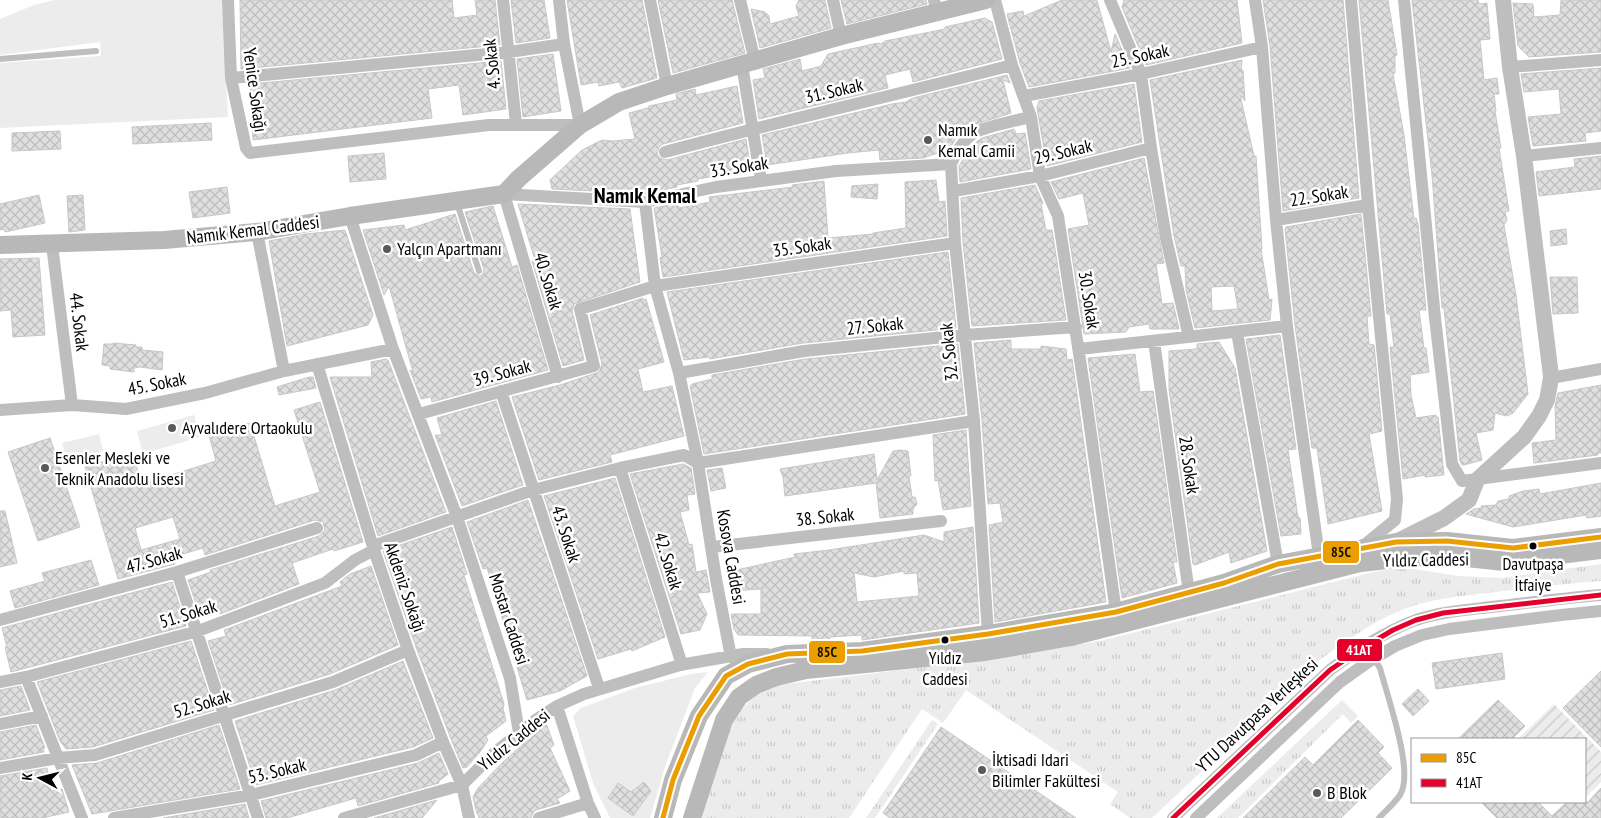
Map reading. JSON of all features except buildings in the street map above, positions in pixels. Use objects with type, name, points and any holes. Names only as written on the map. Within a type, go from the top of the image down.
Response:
[{"type":"main road","points":[[504,194],[518,179],[580,126],[619,102],[667,86],[935,7],[986,0]]},
{"type":"main road","name":"Namık Kemal Caddesi","points":[[0,246],[164,240],[257,232],[350,216],[504,194]]},
{"type":"main road","name":"Yıldız Caddesi","points":[[787,654],[862,651],[988,634],[1116,612],[1224,583],[1278,564],[1396,542],[1447,542],[1513,548],[1601,537]]},
{"type":"main road","name":"Yıldız Caddesi","points":[[692,818],[724,720],[739,697],[756,685],[776,677],[806,670],[985,652],[1071,637],[1360,563],[1448,556],[1504,562],[1601,550]]},
{"type":"main road","points":[[663,818],[673,780],[699,716],[726,676],[748,664],[787,654]]},
{"type":"street","name":"Yenice Sokağı","points":[[228,0],[232,78],[246,148],[250,153],[489,125],[516,124]]},
{"type":"street","name":"4. Sokak","points":[[503,0],[516,124]]},
{"type":"street","points":[[516,124],[580,126],[564,44],[559,0]]},
{"type":"street","points":[[650,0],[667,86]]},
{"type":"street","points":[[740,0],[748,63],[752,129],[761,180]]},
{"type":"street","points":[[833,0],[841,36]]},
{"type":"street","name":"30. Sokak","points":[[995,0],[1012,65],[1031,117],[1040,176],[1058,216],[1076,327],[1116,612]]},
{"type":"street","points":[[1110,0],[1141,74],[1166,238],[1189,337]]},
{"type":"street","points":[[1255,0],[1262,47],[1287,326],[1319,556]]},
{"type":"street","points":[[1351,0],[1368,205],[1390,410],[1397,499],[1395,520],[1361,548]]},
{"type":"street","points":[[1404,0],[1435,318],[1452,464],[1462,481],[1601,463]]},
{"type":"street","points":[[1396,542],[1444,518],[1469,500],[1477,480],[1524,437],[1547,400],[1551,378],[1503,0]]},
{"type":"street","points":[[232,78],[509,52],[564,44]]},
{"type":"street","name":"25. Sokak","points":[[1024,96],[1141,74],[1262,47]]},
{"type":"street","points":[[1510,67],[1601,60]]},
{"type":"street","name":"31. Sokak","points":[[665,152],[1012,65]]},
{"type":"street","points":[[951,164],[963,143],[975,132],[1031,117]]},
{"type":"street","name":"29. Sokak","points":[[954,191],[1040,176],[1151,148]]},
{"type":"street","points":[[1524,156],[1601,148]]},
{"type":"street","name":"33. Sokak","points":[[504,194],[645,202],[761,180],[836,171],[951,164]]},
{"type":"street","name":"32. Sokak","points":[[951,164],[954,191],[955,244],[974,421],[988,634]]},
{"type":"street","name":"40. Sokak","points":[[504,194],[558,377]]},
{"type":"street","name":"Kosova Caddesi","points":[[645,202],[655,286],[679,373],[698,463],[716,579],[731,657]]},
{"type":"street","name":"22. Sokak","points":[[1276,220],[1368,205]]},
{"type":"street","name":"Mostar Caddesi","points":[[350,216],[393,349],[457,517],[510,678],[519,734]]},
{"type":"street","points":[[257,232],[284,370]]},
{"type":"street","name":"44. Sokak","points":[[52,244],[72,405]]},
{"type":"street","name":"35. Sokak","points":[[594,366],[580,309],[655,286],[955,244]]},
{"type":"street","points":[[1079,349],[1287,326]]},
{"type":"street","name":"27. Sokak","points":[[679,373],[804,351],[965,335],[1076,327]]},
{"type":"street","points":[[1237,332],[1278,564]]},
{"type":"street","name":"28. Sokak","points":[[1154,341],[1189,593]]},
{"type":"street","name":"45. Sokak","points":[[0,410],[72,405],[126,409],[205,392],[284,370],[393,349]]},
{"type":"street","name":"Akdeniz Sokağı","points":[[317,364],[373,548],[408,650],[443,742],[462,785],[469,818]]},
{"type":"street","name":"39. Sokak","points":[[419,414],[594,366]]},
{"type":"street","points":[[1551,378],[1601,369]]},
{"type":"street","name":"43. Sokak","points":[[501,391],[599,688]]},
{"type":"street","points":[[698,463],[974,421]]},
{"type":"street","name":"51. Sokak","points":[[0,680],[26,677],[198,631],[325,583],[373,548],[533,490],[620,468],[684,455],[698,463]]},
{"type":"street","name":"42. Sokak","points":[[620,468],[682,665]]},
{"type":"street","name":"38. Sokak","points":[[712,547],[942,522]]},
{"type":"street","name":"47. Sokak","points":[[0,620],[178,572],[317,528]]},
{"type":"street","points":[[178,572],[258,818]]},
{"type":"street","name":"YTU Davutpasa Yerleşkesi","points":[[1173,818],[1330,670],[1359,649],[1388,632],[1417,620],[1446,613],[1601,595]]},
{"type":"street","name":"YTU Davutpasa Yerleşkesi","points":[[1196,818],[1340,682],[1395,646],[1422,635],[1449,629],[1601,611]]},
{"type":"street","name":"52. Sokak","points":[[0,768],[58,758],[95,755],[333,682],[408,650]]},
{"type":"street","name":"Yıldız Caddesi","points":[[344,818],[462,785],[493,754],[537,719],[557,706],[599,688],[682,665],[743,654],[787,654]]},
{"type":"street","points":[[26,677],[82,818]]},
{"type":"street","points":[[557,706],[588,803],[596,818]]},
{"type":"street","points":[[0,724],[42,716]]},
{"type":"street","name":"53. Sokak","points":[[114,818],[251,795],[416,755],[443,742]]},
{"type":"street","points":[[539,818],[588,803]]},
{"type":"lane","points":[[0,59],[96,51]]},
{"type":"lane","points":[[457,201],[479,271]]},
{"type":"lane","points":[[1374,659],[1380,668],[1398,733],[1403,752],[1405,775],[1401,794],[1379,818]]},
{"type":"green space","points":[[54,0],[222,0],[228,117],[0,128],[0,63],[101,56],[100,42],[0,55],[0,19],[34,5]]},
{"type":"green space","points":[[194,415],[200,437],[143,454],[137,431]]},
{"type":"green space","points":[[99,434],[103,451],[67,460],[62,443]]},
{"type":"green space","points":[[1601,564],[1601,581],[1441,599],[1413,606],[1377,622],[1321,659],[1152,818],[1130,818],[1110,804],[1118,792],[966,690],[943,723],[922,709],[849,818],[701,818],[733,721],[752,699],[778,685],[983,660],[1100,641],[1373,572],[1393,569],[1414,569],[1458,576],[1501,578]]},
{"type":"green space","points":[[708,672],[695,688],[665,767],[650,818],[610,818],[593,783],[573,716],[581,708],[635,688],[691,674]]},
{"type":"green space","points":[[1342,700],[1358,716],[1351,723],[1343,714],[1238,818],[1217,818]]},
{"type":"green space","points":[[1554,704],[1601,752],[1601,782],[1586,797],[1586,738],[1519,738]]},
{"type":"green space","points":[[932,720],[938,724],[875,818],[866,818]]},
{"type":"transit line","name":"85C","points":[[663,818],[673,780],[699,716],[726,676],[748,664],[787,654],[862,651],[988,634],[1116,612],[1224,583],[1278,564],[1396,542],[1447,541],[1513,548],[1601,537]]},
{"type":"transit line","name":"41AT","points":[[1173,818],[1330,670],[1393,630],[1416,620],[1443,613],[1601,595]]},
{"type":"place","name":"Namık Kemal Camii","points":[[928,140]]},
{"type":"place","name":"Yalçın Apartmanı","points":[[387,249]]},
{"type":"place","name":"Ayvalıdere Ortaokulu","points":[[172,428]]},
{"type":"place","name":"Esenler Mesleki ve Teknik Anadolu lisesi","points":[[45,468]]},
{"type":"place","name":"Davutpaşa İtfaiye","points":[[1533,546]]},
{"type":"place","name":"Yıldız Caddesi","points":[[945,640]]},
{"type":"place","name":"İktisadi Idari Bilimler Fakültesi","points":[[982,770]]},
{"type":"place","name":"B Blok","points":[[1317,793]]},
{"type":"district","name":"Namık Kemal","points":[[645,195]]}]
